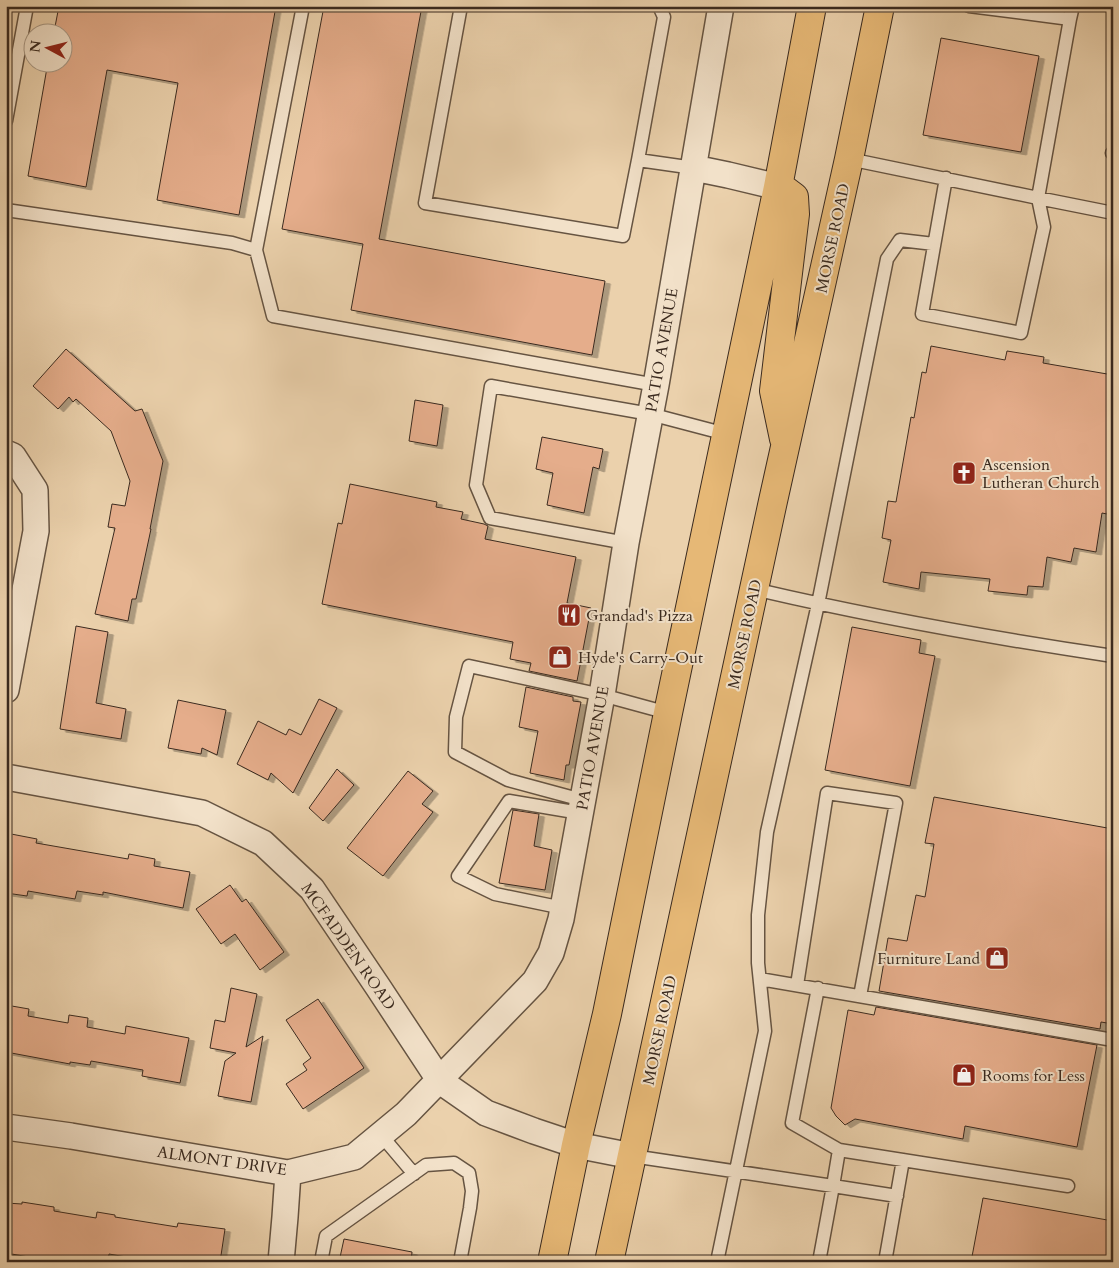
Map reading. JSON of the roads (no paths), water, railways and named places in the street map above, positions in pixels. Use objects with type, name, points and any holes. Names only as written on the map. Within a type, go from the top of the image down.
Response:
[{"type":"main road","points":[[552,1262],[576,1145],[607,1014],[778,187],[812,6]]},
{"type":"main road","name":"MORSE ROAD","points":[[609,1262],[849,159],[880,6]]},
{"type":"main road","points":[[778,187],[794,197],[795,214],[774,391],[786,445]]},
{"type":"street","name":"PATIO AVENUE","points":[[440,1080],[535,981],[551,953],[561,919],[602,695],[626,543],[656,385],[721,6]]},
{"type":"street","points":[[694,168],[778,187]]},
{"type":"street","points":[[6,453],[13,456],[35,490],[36,530],[6,690]]},
{"type":"street","name":"MCFADDEN ROAD","points":[[6,777],[202,813],[263,842],[312,889],[440,1080]]},
{"type":"street","points":[[440,1080],[486,1113],[576,1145],[632,1156]]},
{"type":"street","name":"ALMONT DRIVE","points":[[6,1128],[70,1136],[288,1173],[354,1157],[406,1114],[440,1080]]},
{"type":"street","points":[[281,1262],[288,1173]]},
{"type":"lane","points":[[6,122],[27,6]]},
{"type":"lane","points":[[303,6],[256,250],[273,316],[656,385]]},
{"type":"lane","points":[[460,6],[425,203],[623,236],[664,18],[659,6]]},
{"type":"lane","points":[[946,178],[922,314],[1021,333],[1044,227],[1038,198],[1071,13],[968,6]]},
{"type":"lane","points":[[849,159],[1113,213]]},
{"type":"lane","points":[[638,160],[694,168]]},
{"type":"lane","points":[[6,210],[232,244],[256,250]]},
{"type":"lane","points":[[717,1262],[765,1030],[758,963],[758,915],[768,832],[818,604],[888,259],[900,240],[934,244]]},
{"type":"lane","points":[[626,543],[490,518],[476,485],[491,386],[650,414],[726,434]]},
{"type":"lane","points":[[754,589],[818,604],[987,637],[1113,656]]},
{"type":"lane","points":[[581,806],[508,780],[455,752],[456,717],[469,666],[602,695],[668,713]]},
{"type":"lane","points":[[798,985],[827,793],[896,803],[860,996]]},
{"type":"lane","points":[[563,908],[495,894],[458,876],[509,800],[581,806]]},
{"type":"lane","points":[[760,979],[1113,1040]]},
{"type":"lane","points":[[818,988],[792,1123],[838,1150],[1068,1186]]},
{"type":"lane","points":[[381,1135],[414,1174]]},
{"type":"lane","points":[[819,1262],[838,1150]]},
{"type":"lane","points":[[632,1156],[897,1196]]},
{"type":"lane","points":[[885,1262],[903,1160]]},
{"type":"lane","points":[[321,1262],[326,1236],[426,1166],[454,1163],[469,1173],[472,1191],[460,1262]]},
{"type":"place","name":"Ascension Lutheran Church","points":[[964,473]]},
{"type":"place","name":"Grandad's Pizza","points":[[569,615]]},
{"type":"place","name":"Hyde's Carry-Out","points":[[560,657]]},
{"type":"place","name":"Furniture Land","points":[[997,958]]},
{"type":"place","name":"Rooms for Less","points":[[964,1075]]}]
